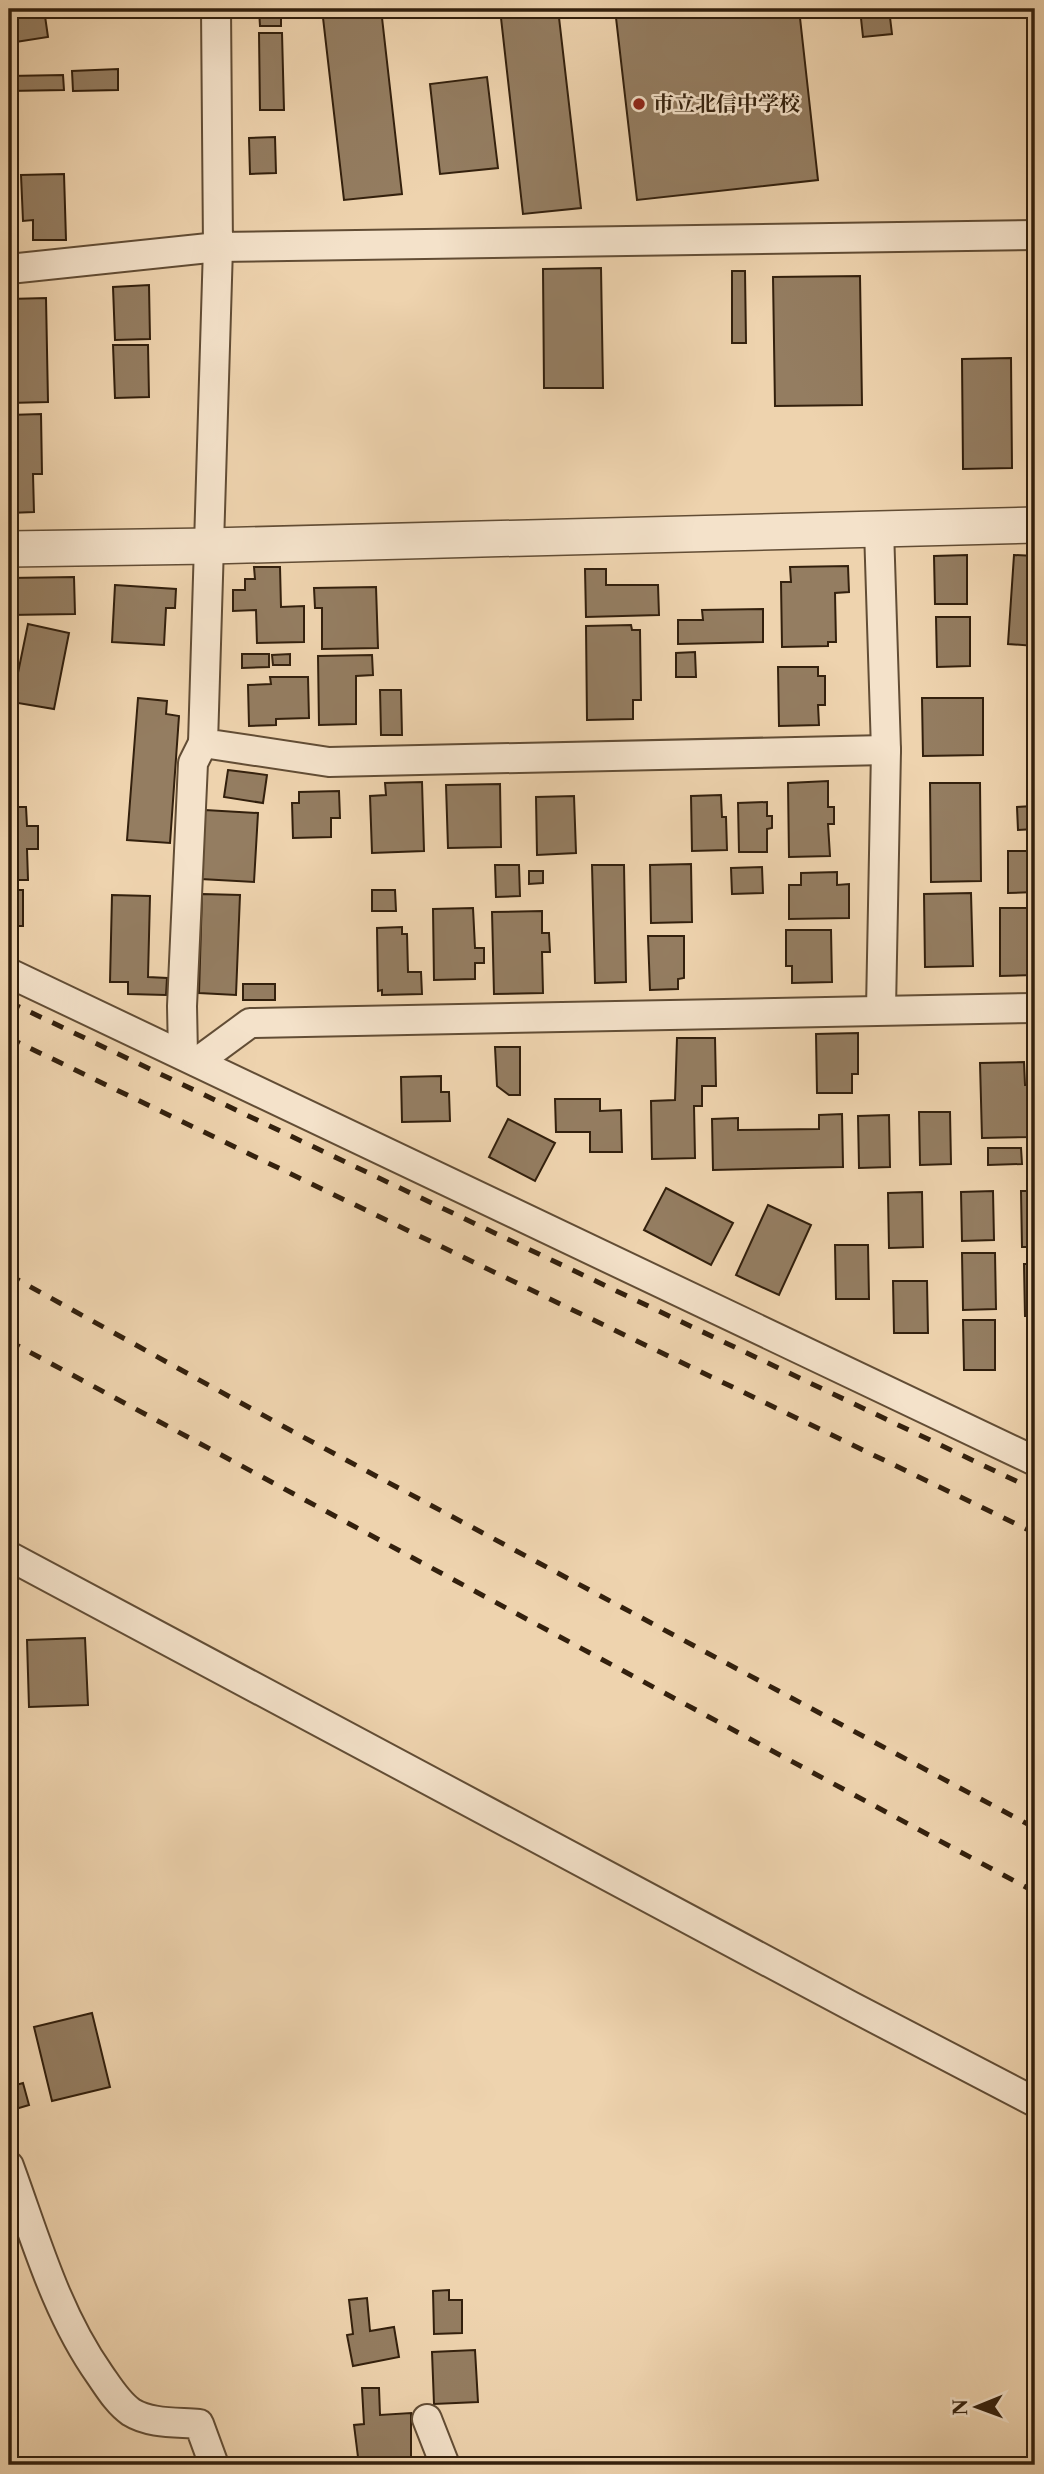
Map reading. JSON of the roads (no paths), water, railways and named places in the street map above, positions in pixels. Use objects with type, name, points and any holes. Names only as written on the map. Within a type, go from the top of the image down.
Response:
[{"type":"street","points":[[190,1058],[183,1006],[193,763],[203,743],[210,546],[218,247],[216,9]]},
{"type":"street","points":[[9,269],[218,247],[1035,235]]},
{"type":"street","points":[[9,549],[1035,526]]},
{"type":"street","points":[[878,529],[886,750],[881,1009]]},
{"type":"street","points":[[203,743],[329,762],[886,750]]},
{"type":"street","points":[[9,972],[1035,1461]]},
{"type":"street","points":[[190,1058],[250,1023],[1035,1008]]},
{"type":"street","points":[[9,1556],[1035,2102]]},
{"type":"street","points":[[9,2166],[67,2322],[88,2358],[112,2392],[132,2412],[154,2420],[199,2424],[214,2465]]},
{"type":"street","points":[[427,2418],[445,2465]]},
{"type":"railway","points":[[9,1002],[1035,1490]]},
{"type":"railway","points":[[9,1038],[1035,1533]]},
{"type":"railway","points":[[9,1275],[290,1430],[1035,1828]]},
{"type":"railway","points":[[9,1341],[1035,1892]]},
{"type":"place","name":"市立北信中学校","points":[[639,104]]}]
